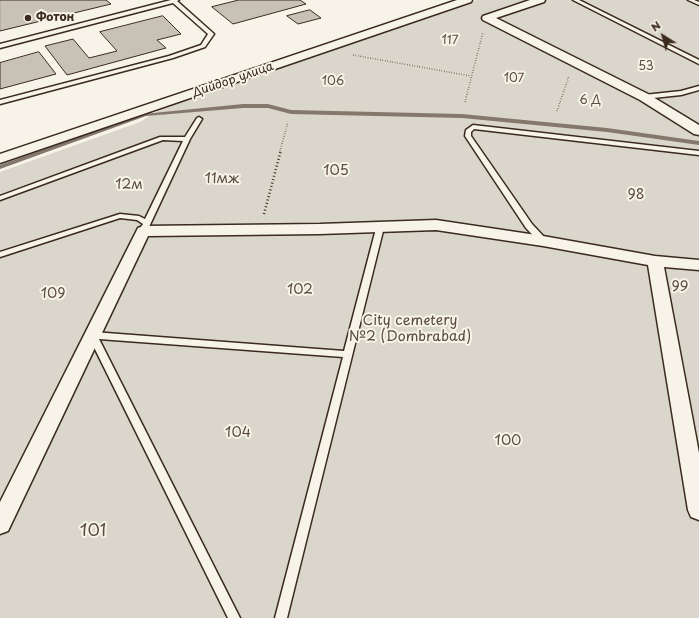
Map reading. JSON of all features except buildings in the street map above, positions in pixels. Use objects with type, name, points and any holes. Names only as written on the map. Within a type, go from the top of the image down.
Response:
[{"type":"street","name":"Дийдор улица","points":[[0,159],[467,0]]},
{"type":"street","points":[[487,18],[540,0]]},
{"type":"street","points":[[487,18],[644,97],[699,131]]},
{"type":"street","points":[[1,518],[145,227],[259,230],[436,225],[543,241],[655,261],[699,265]]},
{"type":"street","points":[[655,261],[699,510]]},
{"type":"lane","points":[[148,0],[154,6]]},
{"type":"lane","points":[[0,46],[176,0],[211,34],[203,46],[171,57],[0,102]]},
{"type":"lane","points":[[575,0],[699,62]]},
{"type":"lane","points":[[690,0],[699,4]]},
{"type":"lane","points":[[644,97],[680,93],[699,88]]},
{"type":"lane","points":[[145,227],[187,139],[199,118]]},
{"type":"lane","points":[[543,241],[529,226],[468,136],[468,131],[473,127],[699,153]]},
{"type":"lane","points":[[0,198],[162,138],[187,139]]},
{"type":"lane","points":[[0,255],[120,216],[139,218],[145,227]]},
{"type":"lane","points":[[281,618],[380,227]]},
{"type":"lane","points":[[92,335],[347,354]]},
{"type":"lane","points":[[92,335],[234,618]]},
{"type":"path","points":[[466,102],[471,76],[487,18]]},
{"type":"path","points":[[352,55],[471,76]]},
{"type":"path","points":[[556,111],[574,62]]},
{"type":"path","points":[[259,230],[288,122]]},
{"type":"green space","name":"City cemetery №2 (Dombrabad)","points":[[477,0],[699,0],[699,618],[0,618],[0,172],[140,122],[161,109]]},
{"type":"waterway","points":[[0,167],[145,115],[243,106],[268,106],[291,112],[462,116],[607,130],[699,143]]},
{"type":"place","name":"Фотон","points":[[28,18]]},
{"type":"park label","name":"117","points":[[450,41]]},
{"type":"park label","name":"53","points":[[646,67]]},
{"type":"park label","name":"107","points":[[514,79]]},
{"type":"park label","name":"106","points":[[333,82]]},
{"type":"park label","name":"6 Д","points":[[590,101]]},
{"type":"park label","name":"105","points":[[336,171]]},
{"type":"park label","name":"11мж","points":[[222,179]]},
{"type":"park label","name":"12м","points":[[129,185]]},
{"type":"park label","name":"98","points":[[636,195]]},
{"type":"park label","name":"99","points":[[680,287]]},
{"type":"park label","name":"102","points":[[300,290]]},
{"type":"park label","name":"109","points":[[53,294]]},
{"type":"park label","name":"104","points":[[238,433]]},
{"type":"park label","name":"100","points":[[508,441]]},
{"type":"park label","name":"101","points":[[93,531]]}]
